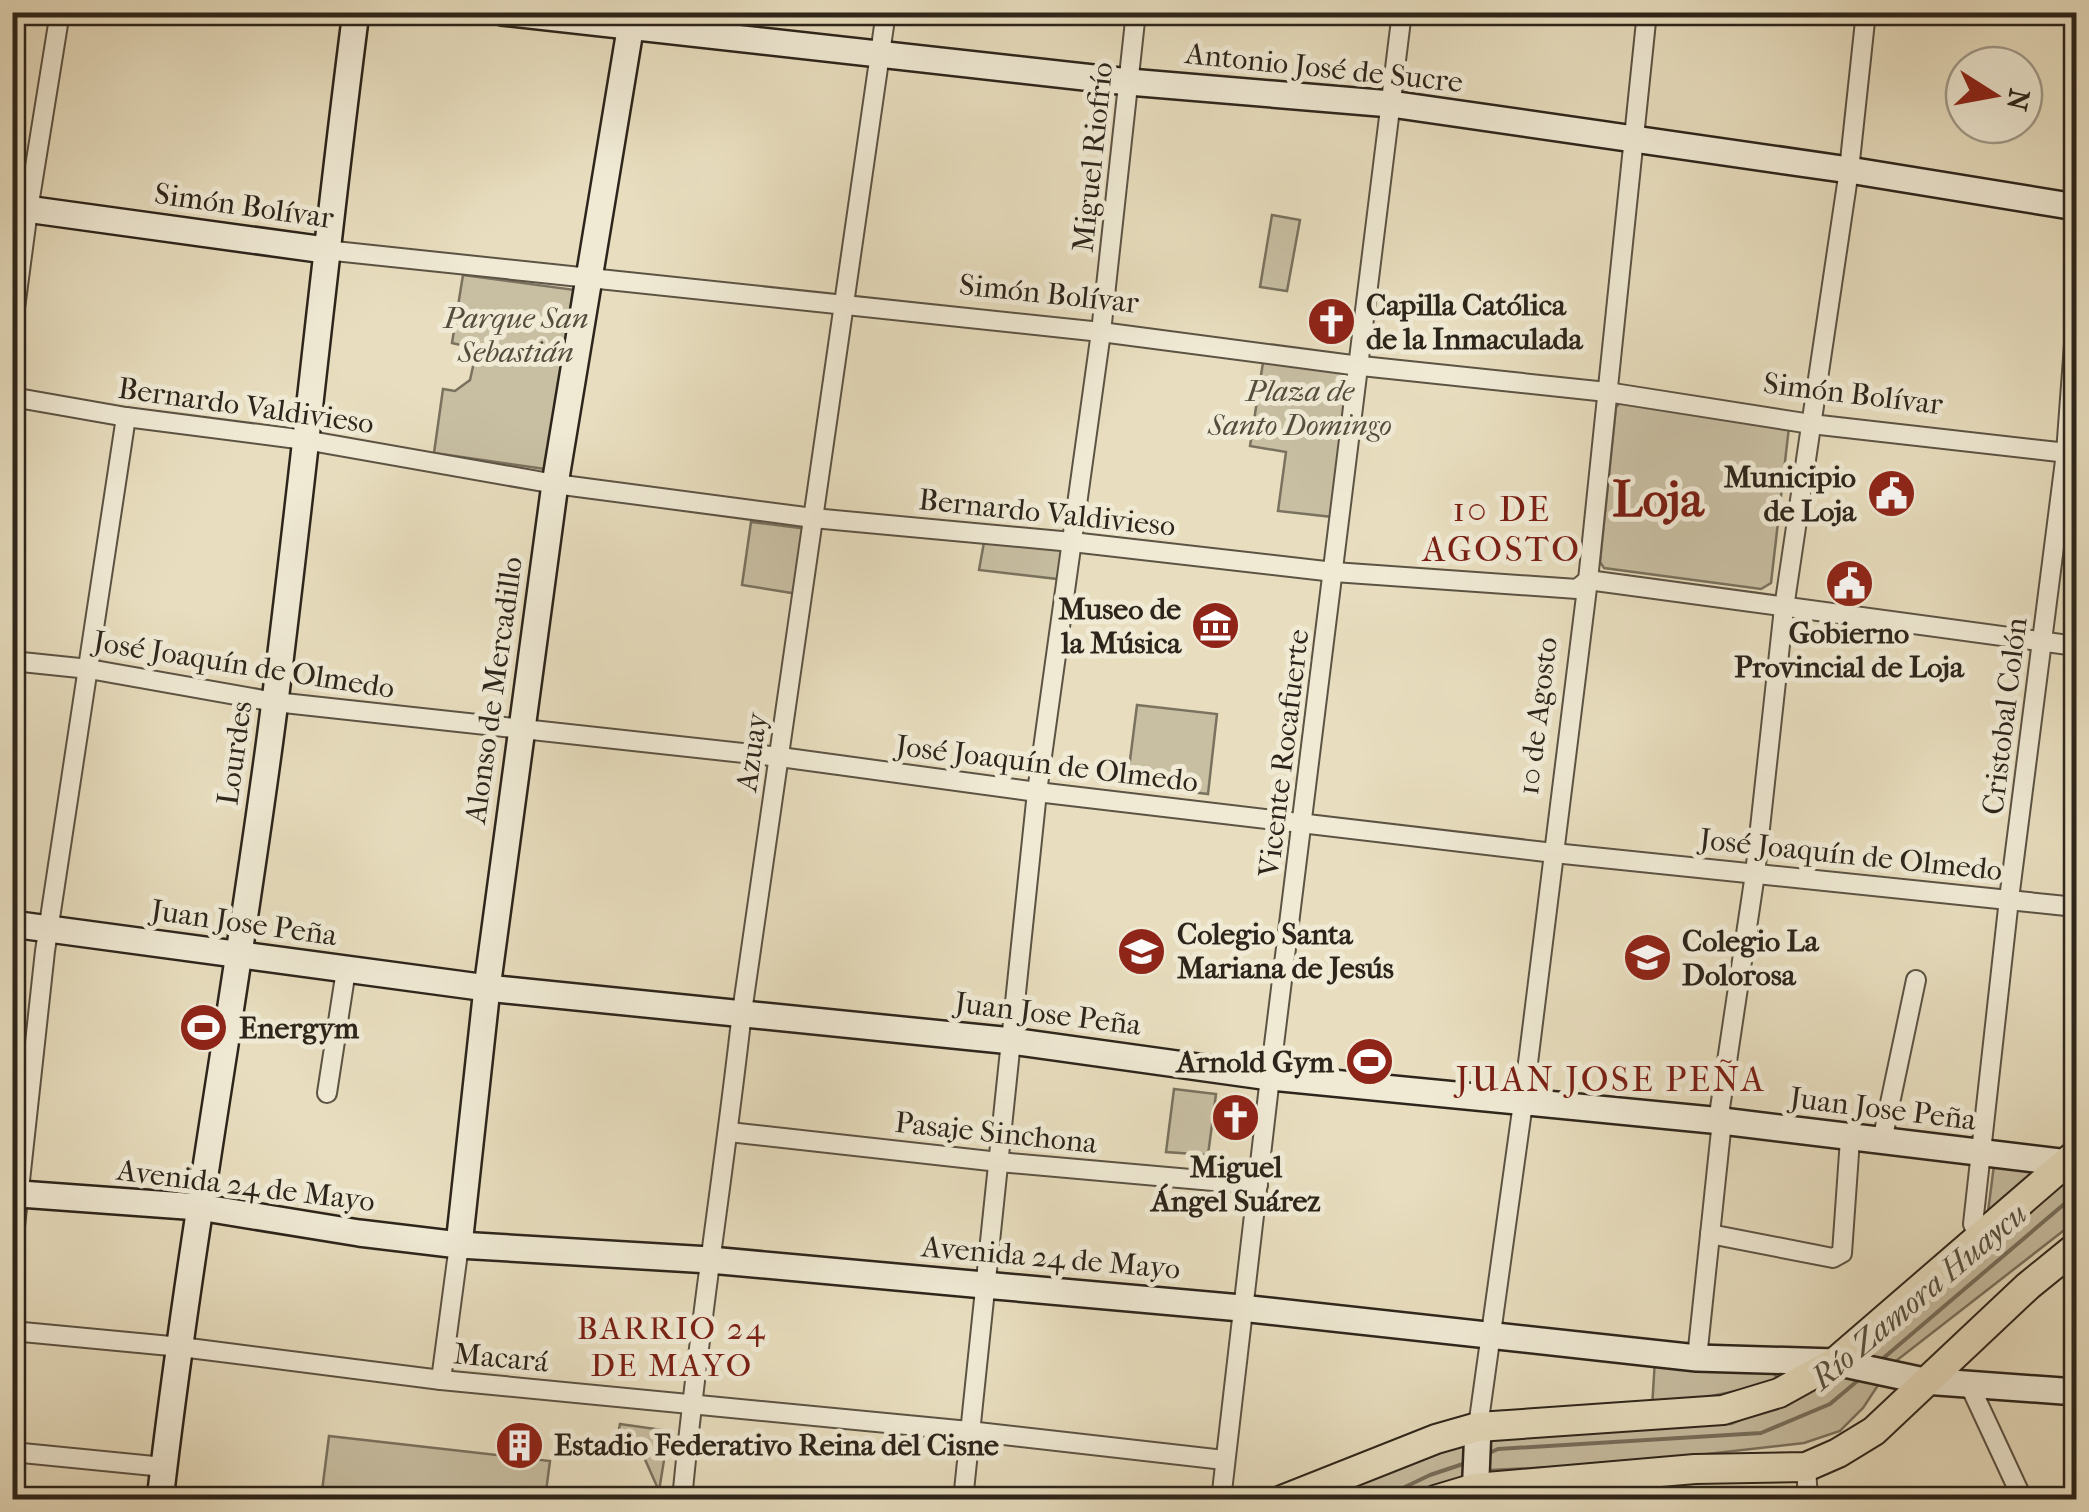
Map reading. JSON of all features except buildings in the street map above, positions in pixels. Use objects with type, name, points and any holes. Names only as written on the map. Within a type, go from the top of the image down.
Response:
[{"type":"main road","points":[[1282,1500],[1436,1439],[1478,1427],[1723,1410],[1779,1393],[1834,1362],[2073,1160]]},
{"type":"main road","points":[[1435,1500],[1694,1469],[1806,1467],[1874,1431],[2028,1286],[2076,1247]]},
{"type":"street","points":[[12,331],[20,208],[60,12]]},
{"type":"street","name":"Lourdes","points":[[160,1500],[199,1207],[275,702],[325,250],[356,12]]},
{"type":"street","name":"Antonio José de Sucre","points":[[502,12],[632,19],[880,54],[1129,82],[1391,104],[2076,207]]},
{"type":"street","name":"Azuay","points":[[682,1500],[742,1012],[886,12]]},
{"type":"street","name":"Miguel Riofrío","points":[[963,1500],[1037,792],[1101,332],[1136,12]]},
{"type":"street","name":"Vicente Rocafuerte","points":[[1221,1500],[1241,1308],[1402,12]]},
{"type":"street","name":"10 de Agosto","points":[[1478,1427],[1524,1103],[1588,580],[1647,12]]},
{"type":"street","points":[[1697,1358],[1722,1122],[1720,1108],[1755,874],[1784,608],[1848,170],[1866,12]]},
{"type":"street","name":"Alonso de Mercadillo","points":[[442,1380],[486,988],[555,484],[632,19]]},
{"type":"street","name":"Simón Bolívar","points":[[20,208],[325,250],[1101,332],[1608,392],[1811,424],[2071,453]]},
{"type":"street","name":"Cristobal Colón","points":[[1979,1239],[1973,1224],[2009,899],[2071,453],[2076,317]]},
{"type":"street","name":"Bernardo Valdivieso","points":[[12,398],[305,440],[555,484],[812,518],[1334,572],[1578,589],[1588,580],[2076,646]]},
{"type":"street","points":[[12,1254],[15,1193],[48,929],[126,417]]},
{"type":"street","name":"José Joaquín de Olmedo","points":[[12,661],[89,669],[275,702],[780,757],[1037,792],[1554,853],[2076,908]]},
{"type":"street","name":"Juan Jose Peña","points":[[12,924],[486,988],[1012,1041],[1270,1077],[1722,1122],[1981,1154],[2073,1160]]},
{"type":"street","points":[[327,1093],[346,970]]},
{"type":"street","points":[[1882,1141],[1916,980]]},
{"type":"street","name":"Pasaje Sinchona","points":[[729,1132],[1258,1185]]},
{"type":"street","points":[[1710,1234],[1832,1258],[1842,1252],[1850,1139]]},
{"type":"street","name":"Avenida 24 de Mayo","points":[[15,1193],[199,1207],[459,1245],[710,1260],[1241,1308],[1697,1358],[1834,1362],[1924,1382],[2076,1392]]},
{"type":"street","name":"Macará","points":[[12,1332],[1224,1460]]},
{"type":"street","points":[[1969,1384],[2023,1500]]},
{"type":"street","points":[[1475,1494],[1478,1427]]},
{"type":"street","points":[[12,1452],[164,1467]]},
{"type":"street","points":[[1806,1467],[1808,1500]]},
{"type":"green space","points":[[1272,215],[1300,220],[1287,291],[1260,287]]},
{"type":"green space","name":"Parque San Sebastián","points":[[463,275],[575,290],[545,469],[434,453],[443,389],[455,391],[470,380],[474,362],[465,346],[452,343]]},
{"type":"green space","name":"Plaza de Santo Domingo","points":[[1264,356],[1350,370],[1333,517],[1278,511],[1286,452],[1250,446]]},
{"type":"green space","points":[[1623,400],[1789,427],[1771,583],[1761,589],[1604,568],[1600,562],[1616,407]]},
{"type":"green space","points":[[751,522],[808,529],[798,594],[742,585]]},
{"type":"green space","points":[[984,542],[1063,550],[1058,579],[979,570]]},
{"type":"green space","points":[[1137,705],[1217,714],[1208,794],[1127,784]]},
{"type":"green space","points":[[1174,1089],[1216,1094],[1208,1155],[1166,1152]]},
{"type":"green space","points":[[1994,1165],[2037,1169],[1988,1212]]},
{"type":"green space","points":[[2076,1171],[2076,1221],[1892,1364],[1863,1408],[1840,1431],[1804,1443],[1618,1464],[1490,1470],[1402,1499],[1314,1500],[1423,1450],[1494,1432],[1731,1424],[1786,1401]]},
{"type":"green space","points":[[1655,1359],[1771,1370],[1778,1379],[1771,1384],[1652,1408]]},
{"type":"green space","points":[[620,1424],[663,1430],[666,1448],[659,1491],[643,1455],[619,1429]]},
{"type":"green space","points":[[329,1436],[550,1461],[545,1499],[321,1499]]},
{"type":"waterway","name":"Río Zamora Huaycu","points":[[1880,1361],[2076,1194]]},
{"type":"waterway","name":"Río Zamora Huaycu","points":[[1489,1453],[1498,1449],[1761,1433],[1830,1404],[1862,1377]]},
{"type":"waterway","name":"Río Zamora Huaycu","points":[[1378,1500],[1466,1463]]},
{"type":"place","name":"Capilla Católica de la Inmaculada","points":[[1331,322]]},
{"type":"place","name":"Municipio de Loja","points":[[1891,494]]},
{"type":"place","name":"Gobierno Provincial de Loja","points":[[1849,584]]},
{"type":"place","name":"Museo de la Música","points":[[1216,626]]},
{"type":"place","name":"Colegio Santa Mariana de Jesús","points":[[1142,951]]},
{"type":"place","name":"Colegio La Dolorosa","points":[[1647,958]]},
{"type":"place","name":"Energym","points":[[204,1028]]},
{"type":"place","name":"Arnold Gym","points":[[1369,1062]]},
{"type":"place","name":"Miguel Ángel Suárez","points":[[1236,1118]]},
{"type":"place","name":"Estadio Federativo Reina del Cisne","points":[[519,1445]]},
{"type":"district","name":"Loja","points":[[1658,499]]},
{"type":"district","name":"10 DE AGOSTO","points":[[1502,529]]},
{"type":"district","name":"JUAN JOSE PEÑA","points":[[1611,1079]]},
{"type":"district","name":"BARRIO 24 DE MAYO","points":[[672,1346]]}]
